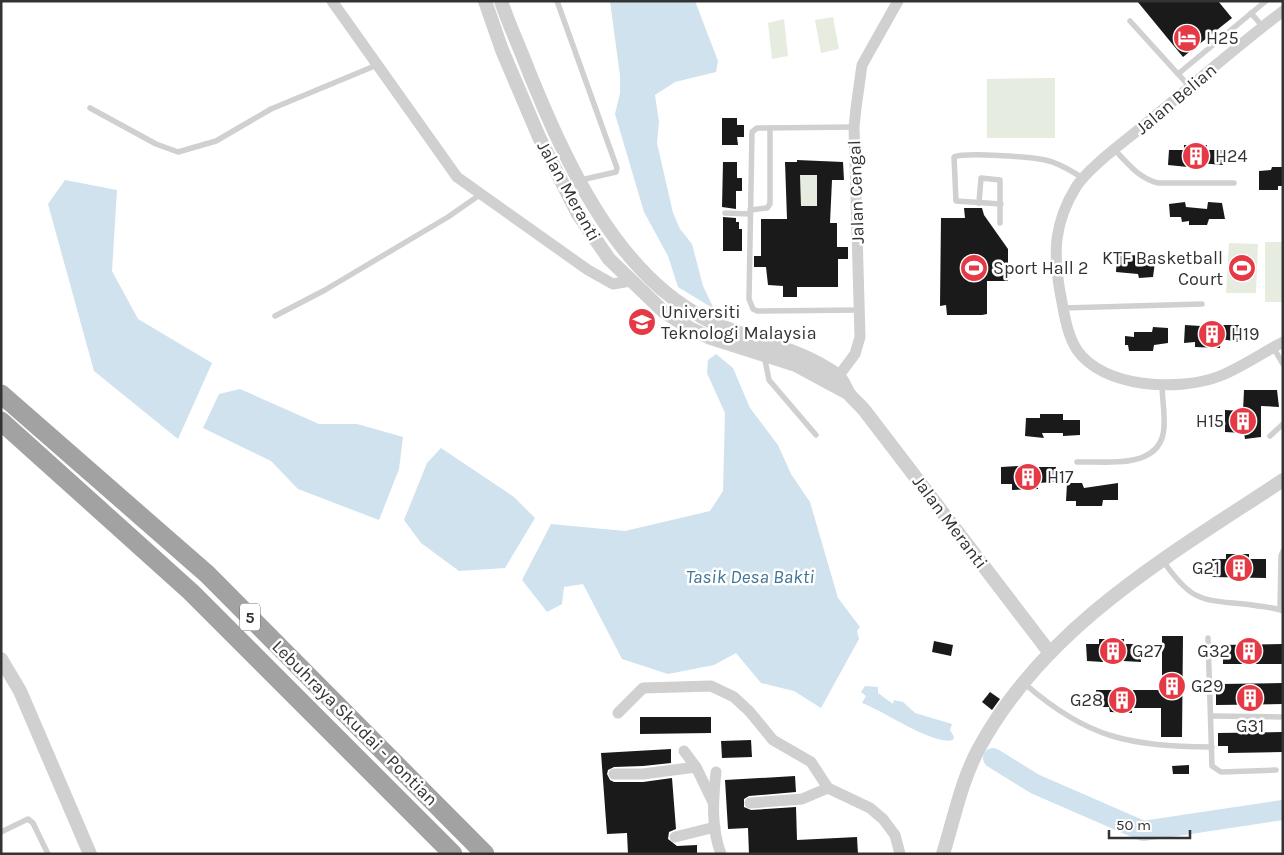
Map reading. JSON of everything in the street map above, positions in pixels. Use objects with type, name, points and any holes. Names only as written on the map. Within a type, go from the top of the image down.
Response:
[{"type":"highway","name":"Lebuhraya Skudai - Pontian","points":[[1,394],[207,574],[485,854]]},
{"type":"highway","name":"Lebuhraya Skudai - Pontian","points":[[1,421],[192,592],[453,854]]},
{"type":"street","points":[[332,1],[457,177],[588,270],[613,284],[631,281]]},
{"type":"street","name":"Jalan Meranti","points":[[485,1],[528,110],[565,190],[585,226],[603,251],[663,311],[698,333],[796,365],[836,381]]},
{"type":"street","name":"Jalan Meranti","points":[[501,1],[548,118],[580,180],[624,250],[649,278],[676,300],[727,329],[790,349],[836,381],[871,418],[1050,653]]},
{"type":"street","name":"Jalan Cengal","points":[[836,381],[855,354],[860,337],[854,127],[862,65],[898,1]]},
{"type":"street","name":"Jalan Belian","points":[[1278,344],[1219,377],[1201,382],[1162,384],[1118,379],[1101,372],[1087,362],[1076,349],[1068,330],[1056,264],[1058,224],[1077,186],[1115,150],[1283,11]]},
{"type":"street","points":[[944,854],[969,769],[1011,696],[1050,653],[1106,601],[1283,480]]},
{"type":"street","points":[[1,659],[20,691],[90,854]]},
{"type":"street","points":[[618,713],[643,688],[712,686],[734,697],[750,712],[773,740],[811,762],[828,788],[877,813],[895,835],[900,854]]},
{"type":"street","points":[[684,750],[696,767],[713,802]]},
{"type":"street","points":[[614,774],[643,774],[696,767]]},
{"type":"street","points":[[716,772],[713,802],[716,840],[721,854]]},
{"type":"street","points":[[750,803],[802,799],[828,788]]},
{"type":"street","points":[[675,837],[715,827]]},
{"type":"lane","points":[[557,1],[617,168],[616,172],[601,177],[580,180]]},
{"type":"lane","points":[[1178,74],[1266,1]]},
{"type":"lane","points":[[1251,14],[1263,27]]},
{"type":"lane","points":[[1130,21],[1190,87]]},
{"type":"lane","points":[[1226,34],[1237,48]]},
{"type":"lane","points":[[90,108],[156,144],[178,152],[216,141],[271,109],[377,65]]},
{"type":"lane","points":[[854,127],[757,128],[750,136],[749,299],[753,309],[757,311],[859,310]]},
{"type":"lane","points":[[725,213],[750,212],[769,206],[770,128]]},
{"type":"lane","points":[[1115,150],[1134,171],[1147,180],[1158,183],[1234,183]]},
{"type":"lane","points":[[1001,204],[959,202],[954,199],[954,159],[956,155],[1045,160],[1061,165],[1084,179]]},
{"type":"lane","points":[[979,203],[981,180],[984,178],[1001,181],[1000,223]]},
{"type":"lane","points":[[275,316],[325,290],[448,217],[481,194]]},
{"type":"lane","points":[[1063,308],[1202,304]]},
{"type":"lane","points":[[1278,344],[1283,364]]},
{"type":"lane","points":[[764,355],[769,380],[816,435]]},
{"type":"lane","points":[[1078,462],[1128,461],[1147,458],[1156,451],[1162,440],[1164,428],[1162,384]]},
{"type":"lane","points":[[1270,436],[1283,424]]},
{"type":"lane","points":[[1163,561],[1178,583],[1185,590],[1200,598],[1281,610],[1281,556],[1283,552]]},
{"type":"lane","points":[[1208,638],[1212,766],[1221,772],[1276,770]]},
{"type":"lane","points":[[1024,682],[1067,717],[1106,736],[1149,745],[1212,747]]},
{"type":"lane","points":[[1211,716],[1283,717]]},
{"type":"lane","points":[[1,832],[28,820],[33,823],[46,853]]},
{"type":"shaded area","points":[[833,17],[839,49],[821,53],[815,20]]},
{"type":"shaded area","points":[[784,19],[788,56],[772,59],[768,23]]},
{"type":"shaded area","points":[[1055,78],[1055,138],[987,138],[987,79]]},
{"type":"shaded area","points":[[800,175],[817,175],[817,206],[801,206]]},
{"type":"shaded area","points":[[1265,242],[1283,242],[1283,302],[1265,302]]},
{"type":"shaded area","name":"KTF Basketball Court","points":[[1229,243],[1258,244],[1256,293],[1226,293]]},
{"type":"water","points":[[610,1],[695,1],[718,61],[716,72],[675,82],[655,95],[659,122],[657,143],[673,213],[680,229],[692,244],[703,286],[714,309],[678,287],[668,256],[644,212],[615,114],[620,93],[620,76]]},
{"type":"water","points":[[65,180],[117,190],[112,271],[138,319],[212,363],[178,439],[94,371],[48,204]]},
{"type":"water","name":"Tasik Desa Bakti","points":[[716,354],[733,368],[750,408],[778,445],[791,474],[810,502],[838,598],[860,627],[857,631],[859,639],[821,708],[794,691],[761,683],[736,653],[714,665],[668,674],[622,659],[583,584],[564,587],[562,604],[547,612],[522,580],[551,524],[625,531],[710,511],[723,491],[725,413],[707,373],[708,360]]},
{"type":"water","points":[[240,389],[319,424],[357,424],[403,437],[399,469],[379,520],[298,489],[271,461],[203,428],[219,394]]},
{"type":"water","points":[[441,448],[514,497],[535,518],[505,568],[459,571],[421,543],[404,520],[427,463]]},
{"type":"water","points":[[865,686],[878,687],[878,693],[893,704],[894,700],[903,702],[915,713],[952,724],[950,730],[954,737],[953,740],[934,738],[921,733],[862,703],[866,696],[861,692]]},
{"type":"building","name":"H25","points":[[1137,1],[1218,1],[1232,18],[1183,57]]},
{"type":"building","points":[[722,118],[737,118],[737,125],[744,125],[744,137],[737,137],[738,145],[722,145]]},
{"type":"building","name":"H24","points":[[1184,145],[1207,145],[1207,150],[1223,150],[1223,165],[1188,162],[1188,167],[1168,165],[1169,150],[1184,150]]},
{"type":"building","points":[[797,160],[843,162],[844,180],[832,180],[830,223],[837,223],[837,247],[848,247],[848,259],[838,259],[838,287],[797,287],[797,297],[783,297],[783,286],[768,285],[766,267],[754,267],[754,256],[761,256],[761,219],[787,219],[785,162],[797,162]],"holes":[[[800,175],[817,175],[817,206],[801,206]]]},
{"type":"building","points":[[723,162],[737,162],[737,178],[742,178],[742,191],[736,191],[736,209],[722,207]]},
{"type":"building","points":[[1272,167],[1283,167],[1283,186],[1278,186],[1278,190],[1259,190],[1259,171],[1271,170]]},
{"type":"building","points":[[1185,202],[1186,207],[1207,209],[1208,202],[1222,203],[1225,219],[1209,219],[1207,225],[1189,225],[1189,221],[1182,222],[1181,217],[1170,217],[1169,204]]},
{"type":"building","name":"Sport Hall 2","points":[[964,208],[982,208],[984,215],[1008,249],[1008,281],[987,281],[987,314],[982,315],[947,315],[946,305],[940,306],[941,218],[965,218]]},
{"type":"building","points":[[723,217],[736,218],[736,222],[739,222],[739,229],[742,229],[742,251],[723,251]]},
{"type":"building","points":[[1140,255],[1140,262],[1155,262],[1153,277],[1139,278],[1138,274],[1116,272],[1117,256]]},
{"type":"building","name":"H19","points":[[1185,325],[1201,326],[1202,330],[1221,330],[1221,325],[1239,325],[1239,342],[1221,339],[1220,348],[1195,347],[1195,342],[1184,343]]},
{"type":"building","points":[[1153,327],[1168,328],[1168,343],[1154,345],[1153,351],[1129,351],[1128,345],[1125,345],[1125,336],[1134,337],[1134,332],[1152,332]]},
{"type":"building","name":"H15","points":[[1244,390],[1277,390],[1279,407],[1261,406],[1261,437],[1245,439],[1244,433],[1225,432],[1225,410],[1243,411]]},
{"type":"building","points":[[1040,414],[1063,414],[1063,420],[1080,420],[1080,435],[1063,436],[1063,433],[1042,433],[1044,438],[1025,436],[1026,418],[1040,418]]},
{"type":"building","name":"H17","points":[[1020,466],[1021,471],[1038,471],[1039,467],[1056,467],[1055,482],[1038,483],[1038,489],[1012,490],[1012,484],[1001,484],[1001,467]]},
{"type":"building","points":[[1067,483],[1082,483],[1084,488],[1118,483],[1118,500],[1103,500],[1102,506],[1076,506],[1076,501],[1066,501]]},
{"type":"building","name":"G21","points":[[1226,554],[1249,554],[1249,559],[1266,559],[1266,578],[1212,577],[1212,559],[1226,559]]},
{"type":"building","name":"G29","points":[[1162,636],[1183,636],[1182,737],[1161,737],[1161,708],[1132,708],[1132,713],[1110,712],[1109,707],[1096,707],[1096,690],[1114,690],[1114,694],[1133,694],[1133,690],[1162,690]]},
{"type":"building","name":"G27","points":[[1099,639],[1124,639],[1124,644],[1140,644],[1141,662],[1123,661],[1123,658],[1103,658],[1103,662],[1087,661],[1086,644],[1099,644]]},
{"type":"building","points":[[934,641],[953,645],[951,656],[932,652]]},
{"type":"building","name":"G32","points":[[1283,644],[1283,664],[1223,664],[1223,658],[1216,658],[1216,645]]},
{"type":"building","name":"G31","points":[[1283,683],[1283,704],[1216,705],[1216,692],[1221,692],[1221,684]]},
{"type":"building","points":[[990,692],[1000,699],[992,710],[982,702]]},
{"type":"building","points":[[640,717],[711,717],[711,733],[640,734]]},
{"type":"building","points":[[1283,732],[1283,752],[1228,753],[1228,746],[1218,746],[1218,733]]},
{"type":"building","points":[[751,740],[752,757],[722,758],[721,741]]},
{"type":"building","points":[[671,749],[671,763],[614,767],[608,770],[607,774],[610,780],[614,782],[643,782],[672,778],[676,829],[669,832],[668,839],[677,846],[697,845],[697,854],[628,854],[627,833],[607,834],[601,753]]},
{"type":"building","points":[[1189,765],[1189,774],[1173,774],[1172,766]]},
{"type":"building","points":[[795,776],[796,792],[749,796],[744,799],[744,807],[751,810],[796,807],[797,840],[857,837],[858,854],[749,854],[748,828],[728,829],[725,780]]},
{"type":"waterway","points":[[993,758],[1035,784],[1143,831],[1283,810]]},
{"type":"place","name":"H25","points":[[1187,38]]},
{"type":"place","name":"H24","points":[[1196,156]]},
{"type":"place","name":"Sport Hall 2","points":[[974,268]]},
{"type":"place","name":"KTF Basketball Court","points":[[1242,268]]},
{"type":"place","name":"Universiti Teknologi Malaysia","points":[[642,322]]},
{"type":"place","name":"H19","points":[[1212,334]]},
{"type":"place","name":"H15","points":[[1243,421]]},
{"type":"place","name":"H17","points":[[1028,477]]},
{"type":"place","name":"G21","points":[[1239,568]]},
{"type":"place","name":"G27","points":[[1113,651]]},
{"type":"place","name":"G32","points":[[1249,651]]},
{"type":"place","name":"G29","points":[[1172,686]]},
{"type":"place","name":"G31","points":[[1250,698]]},
{"type":"place","name":"G28","points":[[1122,700]]}]
